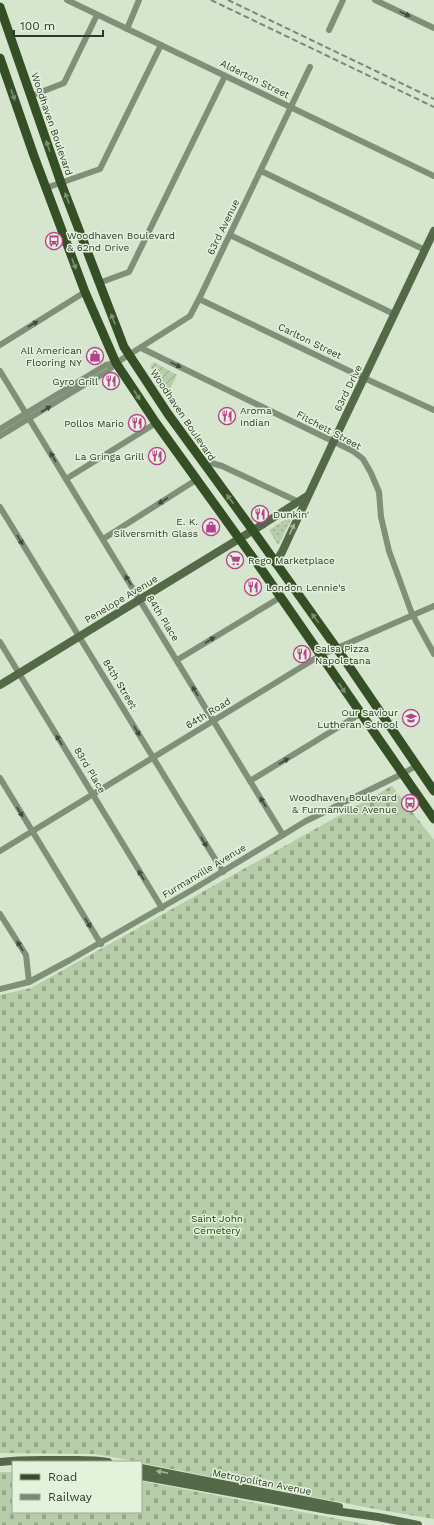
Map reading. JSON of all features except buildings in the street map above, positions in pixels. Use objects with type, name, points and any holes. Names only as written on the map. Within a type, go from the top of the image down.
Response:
[{"type":"main road","name":"Woodhaven Boulevard","points":[[0,8],[61,183],[124,347],[200,460],[253,530],[434,791]]},
{"type":"main road","points":[[0,58],[85,292],[116,363],[156,423],[239,538],[434,819]]},
{"type":"street","name":"Alderton Street","points":[[67,0],[434,176]]},
{"type":"street","points":[[127,29],[139,0]]},
{"type":"street","points":[[329,30],[343,0]]},
{"type":"street","points":[[375,0],[434,28]]},
{"type":"street","points":[[31,96],[64,83],[97,15]]},
{"type":"street","points":[[46,188],[100,169],[161,45]]},
{"type":"street","name":"63rd Avenue","points":[[0,436],[106,365],[116,363],[190,316],[310,67]]},
{"type":"street","points":[[99,283],[129,272],[225,76]]},
{"type":"street","points":[[260,172],[425,250]]},
{"type":"street","name":"63rd Drive","points":[[253,530],[308,495],[434,231]]},
{"type":"street","points":[[230,235],[394,314]]},
{"type":"street","points":[[0,345],[85,292]]},
{"type":"street","name":"Carlton Street","points":[[199,299],[434,410]]},
{"type":"street","name":"Fitchett Street","points":[[141,348],[353,451],[363,459],[379,492],[381,517],[389,551],[412,614],[434,654]]},
{"type":"street","name":"84th Place","points":[[0,371],[283,835]]},
{"type":"street","name":"63rd Avenue","points":[[0,429],[28,416]]},
{"type":"street","points":[[66,479],[156,423]]},
{"type":"street","points":[[200,460],[222,466],[299,502]]},
{"type":"street","points":[[103,540],[196,480]]},
{"type":"street","points":[[275,563],[282,552],[308,495]]},
{"type":"street","name":"84th Street","points":[[0,506],[223,872]]},
{"type":"street","name":"Penelope Avenue","points":[[0,685],[253,530]]},
{"type":"street","points":[[177,660],[281,598]]},
{"type":"street","name":"64th Road","points":[[0,851],[321,655],[412,614],[434,606]]},
{"type":"street","name":"83rd Place","points":[[0,642],[162,908]]},
{"type":"street","points":[[250,781],[360,714]]},
{"type":"street","name":"Furmanville Avenue","points":[[0,989],[29,982],[101,944],[306,821],[416,766]]},
{"type":"street","points":[[0,778],[101,944]]},
{"type":"street","points":[[0,914],[26,955],[29,982]]},
{"type":"street","points":[[0,1462],[17,1460],[100,1461]]},
{"type":"street","points":[[0,1465],[12,1466]]},
{"type":"street","name":"Metropolitan Avenue","points":[[142,1468],[330,1505],[418,1525]]},
{"type":"street","name":"Metropolitan Avenue","points":[[142,1476],[328,1510],[378,1517]]},
{"type":"green space","points":[[154,362],[177,375],[168,393],[150,366]]},
{"type":"green space","points":[[294,514],[279,544],[277,544],[269,530]]},
{"type":"green space","name":"Saint John Cemetery","points":[[392,786],[434,840],[434,1519],[380,1510],[142,1463],[142,1461],[94,1454],[0,1453],[0,995],[31,988]]},
{"type":"green space","points":[[0,1472],[12,1472],[12,1513],[142,1513],[142,1481],[370,1525],[0,1525]]},
{"type":"railway","points":[[211,0],[434,107]]},
{"type":"railway","points":[[228,0],[434,99]]},
{"type":"place","name":"Woodhaven Boulevard & 62nd Drive","points":[[54,241]]},
{"type":"place","name":"All American Flooring NY","points":[[95,356]]},
{"type":"place","name":"Gyro Grill","points":[[111,381]]},
{"type":"place","name":"Aroma Indian","points":[[227,416]]},
{"type":"place","name":"Pollos Mario","points":[[137,423]]},
{"type":"place","name":"La Gringa Grill","points":[[157,456]]},
{"type":"place","name":"Dunkin'","points":[[260,514]]},
{"type":"place","name":"E. K. Silversmith Glass","points":[[211,527]]},
{"type":"place","name":"Rego Marketplace","points":[[235,560]]},
{"type":"place","name":"London Lennie's","points":[[253,587]]},
{"type":"place","name":"Salsa Pizza Napoletana","points":[[302,654]]},
{"type":"place","name":"Our Saviour Lutheran School","points":[[411,718]]},
{"type":"place","name":"Woodhaven Boulevard & Furmanville Avenue","points":[[410,803]]}]
